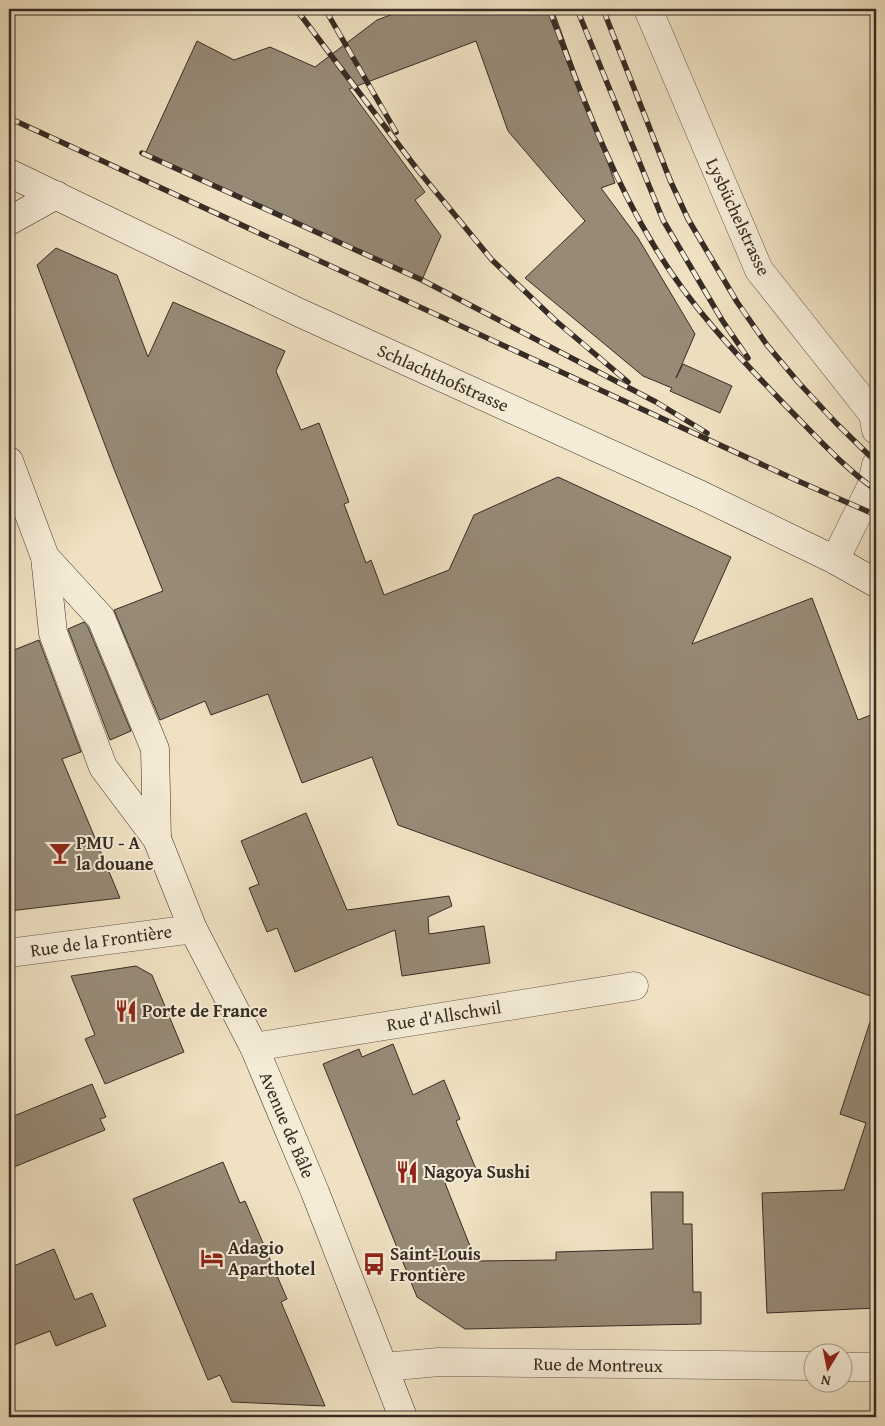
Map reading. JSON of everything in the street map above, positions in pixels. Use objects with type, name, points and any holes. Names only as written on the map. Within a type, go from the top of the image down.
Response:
[{"type":"main road","name":"Lysbüchelstrasse","points":[[648,9],[759,270],[873,414],[876,430]]},
{"type":"main road","name":"Schlachthofstrasse","points":[[9,173],[300,313],[701,494],[835,560],[876,583]]},
{"type":"main road","points":[[9,221],[56,195]]},
{"type":"main road","points":[[9,461],[45,557]]},
{"type":"main road","points":[[835,560],[871,487],[876,465]]},
{"type":"main road","name":"Avenue de Bâle","points":[[45,557],[53,633],[103,768],[157,839],[193,929],[254,1046],[315,1192],[403,1417]]},
{"type":"main road","name":"Avenue de Bâle","points":[[45,557],[101,618],[155,749],[157,839]]},
{"type":"main road","name":"Rue de la Frontière","points":[[9,953],[193,929]]},
{"type":"main road","name":"Rue d'Allschwil","points":[[254,1046],[634,986]]},
{"type":"main road","name":"Rue de Montreux","points":[[384,1367],[439,1362],[802,1366]]},
{"type":"main road","points":[[852,1367],[876,1367]]},
{"type":"building","points":[[406,9],[553,9],[615,183],[601,188],[638,238],[695,334],[676,378],[683,364],[732,386],[720,413],[670,391],[672,388],[643,376],[525,278],[585,221],[508,131],[476,41],[349,89],[425,192],[415,200],[441,236],[422,280],[145,154],[197,41],[234,60],[270,47],[315,67],[377,20]]},
{"type":"building","points":[[56,248],[117,275],[148,357],[173,302],[285,351],[276,371],[301,430],[319,423],[349,502],[344,504],[366,563],[371,560],[384,595],[449,570],[474,515],[558,477],[731,557],[692,644],[812,598],[858,720],[876,713],[876,998],[398,825],[372,757],[302,783],[268,694],[211,715],[205,701],[160,720],[114,610],[163,591],[114,469],[37,265]]},
{"type":"building","points":[[84,622],[88,627],[131,731],[110,740],[68,629]]},
{"type":"building","points":[[39,640],[81,752],[62,759],[120,898],[9,911],[9,652]]},
{"type":"building","points":[[306,813],[347,910],[449,896],[452,906],[428,917],[429,934],[484,926],[490,963],[402,976],[395,930],[295,972],[277,928],[267,932],[249,888],[259,884],[241,841]]},
{"type":"building","points":[[136,966],[152,975],[184,1052],[105,1084],[85,1039],[95,1035],[71,976]]},
{"type":"building","points":[[870,1022],[876,1023],[876,1308],[767,1313],[762,1193],[844,1190],[866,1123],[840,1114]]},
{"type":"building","points":[[393,1044],[413,1095],[444,1080],[460,1119],[456,1121],[476,1169],[445,1183],[476,1261],[556,1260],[556,1252],[653,1249],[651,1192],[683,1192],[683,1224],[692,1224],[693,1292],[701,1292],[701,1324],[465,1329],[417,1297],[323,1064],[359,1049],[362,1057]]},
{"type":"building","points":[[92,1084],[106,1117],[100,1119],[105,1130],[9,1169],[9,1118]]},
{"type":"building","points":[[223,1162],[240,1203],[245,1201],[287,1299],[281,1302],[325,1406],[232,1402],[220,1375],[208,1380],[133,1199]]},
{"type":"building","points":[[54,1249],[75,1300],[92,1293],[106,1326],[56,1346],[50,1331],[9,1347],[9,1268]]},
{"type":"railway","points":[[296,9],[417,169],[492,260],[556,321],[628,382]]},
{"type":"railway","points":[[325,9],[396,132]]},
{"type":"railway","points":[[549,9],[608,158],[637,216],[667,266],[697,308],[749,367],[829,450],[876,490]]},
{"type":"railway","points":[[577,9],[663,220],[722,320],[748,358]]},
{"type":"railway","points":[[603,9],[670,180],[688,219],[737,302],[767,345],[799,383],[876,462]]},
{"type":"railway","points":[[9,118],[798,481],[876,515]]},
{"type":"railway","points":[[142,153],[422,280],[656,402],[707,433]]},
{"type":"place","name":"PMU - A la douane","points":[[60,853]]},
{"type":"place","name":"Porte de France","points":[[126,1011]]},
{"type":"place","name":"Nagoya Sushi","points":[[407,1172]]},
{"type":"place","name":"Adagio Aparthotel","points":[[212,1258]]},
{"type":"place","name":"Saint-Louis Frontière","points":[[374,1264]]}]
